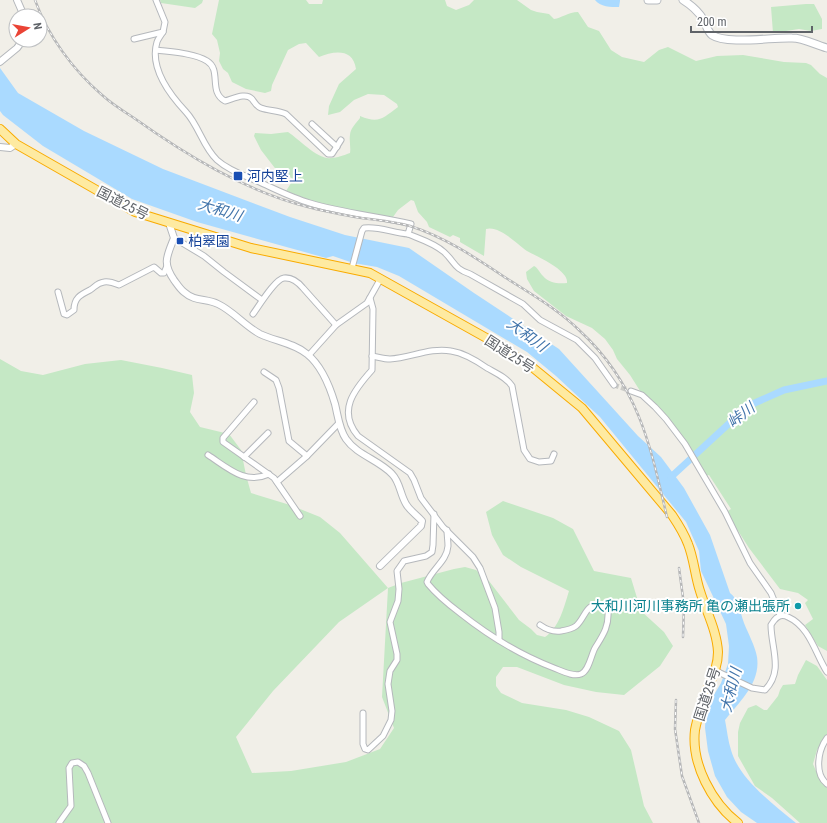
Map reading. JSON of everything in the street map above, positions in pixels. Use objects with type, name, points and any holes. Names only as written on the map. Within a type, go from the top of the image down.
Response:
[{"type":"highway","name":"国道25号","points":[[0,129],[16,144],[135,212],[251,248],[352,264],[381,278],[490,340],[532,367],[582,408],[672,515],[688,545],[700,592],[717,644],[718,672],[705,696],[695,731],[695,744],[699,764],[716,800],[729,816],[738,823]]},
{"type":"main road","points":[[648,0],[657,0]]},
{"type":"main road","points":[[683,0],[698,12],[704,19],[708,30],[717,37],[740,39],[797,38],[825,46]]},
{"type":"street","points":[[156,0],[166,22],[163,32],[157,42],[157,65],[165,85],[176,101],[192,118],[209,151],[219,162],[230,169],[283,193],[310,203],[354,214],[411,224],[408,234]]},
{"type":"street","points":[[134,39],[163,32]]},
{"type":"street","points":[[0,62],[17,48]]},
{"type":"street","points":[[156,50],[190,55],[208,62],[214,69],[216,91],[219,98],[225,101],[244,96],[250,97],[262,109],[279,111],[286,114],[328,154],[332,154],[341,140]]},
{"type":"street","points":[[312,124],[336,147]]},
{"type":"street","points":[[0,147],[10,148],[16,144]]},
{"type":"street","points":[[58,292],[64,314],[67,315],[74,310],[76,299],[82,293],[98,283],[109,282],[119,285],[154,266],[161,273],[164,273],[167,266],[169,251],[174,238],[169,223]]},
{"type":"street","points":[[352,264],[364,228],[381,228],[396,233],[408,234],[430,243],[444,252],[460,271],[470,274],[523,304],[540,320],[577,340],[595,358],[614,385]]},
{"type":"street","points":[[174,238],[204,256],[262,300]]},
{"type":"street","points":[[167,266],[168,271],[177,285],[184,292],[197,300],[218,304],[258,333],[290,345],[309,355],[324,376],[332,392],[339,424],[346,438],[352,445],[384,466],[393,475],[398,482],[407,505],[422,521],[421,526],[380,566]]},
{"type":"street","points":[[254,314],[262,300],[279,280],[282,278],[289,278],[298,282],[336,325]]},
{"type":"street","points":[[309,355],[336,325],[367,303],[381,278]]},
{"type":"street","points":[[370,298],[373,309],[372,370],[351,397],[348,419],[353,430],[358,436],[410,473],[421,498],[447,530],[473,557],[480,568],[495,608],[499,640]]},
{"type":"street","points":[[372,356],[392,359],[439,350],[461,354],[480,363],[508,380],[512,386],[524,450],[530,459],[539,462],[551,461],[554,454]]},
{"type":"street","points":[[264,372],[276,380],[279,388],[289,441],[307,456]]},
{"type":"street","points":[[630,391],[642,395],[655,407],[685,444],[719,501],[750,563],[771,593],[780,615]]},
{"type":"street","points":[[254,402],[223,438],[223,442],[274,478],[300,516]]},
{"type":"street","points":[[277,482],[307,456],[339,424]]},
{"type":"street","points":[[244,457],[268,433]]},
{"type":"street","points":[[208,456],[245,478],[261,478],[269,474]]},
{"type":"street","points":[[363,713],[362,744],[364,749],[368,750],[383,736],[391,720],[392,711],[388,684],[390,671],[397,660],[397,654],[390,622],[398,601],[400,589],[397,571],[404,561],[426,556],[432,552],[434,514]]},
{"type":"street","points":[[447,530],[448,544],[446,555],[427,582],[444,601],[499,640],[531,659],[565,673],[575,675],[581,674],[586,670],[609,622],[608,611],[601,605],[596,604],[588,609],[579,622],[571,629],[556,632],[540,625]]},
{"type":"street","points":[[718,672],[752,688],[765,690],[769,686],[775,674],[776,666],[771,625],[780,615],[785,615],[798,622],[816,649],[827,672]]},
{"type":"street","points":[[827,738],[819,755],[821,777],[827,784]]},
{"type":"street","points":[[59,823],[71,806],[70,768],[72,763],[78,762],[84,766],[88,773],[108,823]]},
{"type":"green space","points":[[160,0],[203,0],[202,3],[195,8],[161,3]]},
{"type":"green space","points":[[219,0],[306,0],[309,4],[322,4],[323,0],[445,0],[447,6],[456,10],[469,5],[474,0],[517,0],[531,10],[549,14],[554,19],[578,12],[588,27],[599,31],[611,50],[622,57],[644,62],[659,50],[668,47],[696,61],[717,56],[743,55],[784,62],[806,63],[811,65],[820,74],[827,78],[827,651],[818,646],[805,625],[813,619],[805,603],[808,600],[798,593],[780,589],[749,548],[726,512],[731,509],[709,475],[706,476],[660,408],[642,394],[630,375],[617,359],[613,350],[605,339],[592,328],[566,316],[534,291],[527,279],[526,272],[534,266],[551,282],[567,283],[563,273],[558,268],[527,251],[502,232],[491,229],[486,229],[484,256],[460,242],[460,238],[453,235],[450,237],[429,227],[427,222],[418,212],[414,201],[411,200],[398,210],[393,217],[339,208],[313,201],[286,191],[293,180],[286,172],[281,176],[261,150],[254,136],[255,133],[271,134],[288,132],[320,156],[326,158],[336,158],[350,153],[350,133],[360,116],[372,120],[380,119],[398,107],[397,104],[384,95],[368,94],[354,100],[340,112],[328,115],[329,106],[339,84],[356,69],[354,62],[347,54],[342,53],[331,53],[319,57],[306,43],[299,44],[288,50],[272,85],[271,91],[265,93],[246,89],[232,82],[228,73],[223,69],[219,61],[220,53],[217,40],[212,34]]},
{"type":"green space","points":[[814,4],[822,19],[822,29],[811,31],[799,29],[773,33],[771,7]]},
{"type":"green space","points":[[0,359],[21,371],[43,375],[85,364],[121,360],[192,375],[194,393],[190,412],[200,427],[229,434],[241,450],[251,493],[290,505],[320,517],[340,533],[388,588],[401,583],[454,569],[465,567],[476,570],[489,581],[519,620],[537,635],[545,637],[557,623],[569,591],[521,567],[503,555],[492,535],[486,512],[503,501],[553,518],[573,529],[594,571],[631,578],[641,611],[664,632],[673,646],[660,666],[624,695],[596,692],[564,685],[517,667],[503,667],[496,677],[496,686],[501,693],[522,703],[566,710],[589,717],[619,731],[631,750],[644,806],[653,823],[0,823]],"holes":[[[388,588],[382,697],[394,728],[380,749],[346,762],[291,771],[252,773],[236,737],[273,691],[339,622]]]},
{"type":"green space","points":[[806,660],[817,666],[827,680],[827,735],[817,750],[813,764],[819,778],[827,788],[827,823],[800,823],[772,798],[755,786],[738,756],[738,732],[740,723],[748,708],[756,705],[764,710],[767,710],[778,696],[783,685],[795,684]]},
{"type":"water","points":[[595,0],[620,1],[619,7],[613,7],[603,5]]},
{"type":"water","name":"大和川","points":[[0,68],[18,93],[84,131],[163,169],[290,217],[345,235],[409,248],[559,349],[638,436],[661,457],[684,488],[710,535],[730,593],[737,603],[755,648],[757,657],[756,675],[748,692],[725,720],[730,747],[735,761],[749,781],[767,799],[796,823],[757,823],[741,812],[727,797],[715,776],[708,751],[705,728],[706,708],[721,683],[728,664],[729,646],[726,624],[701,571],[699,551],[686,522],[600,417],[556,376],[527,352],[399,276],[377,267],[353,263],[333,256],[326,258],[197,222],[132,199],[43,146],[3,115],[0,111]]},
{"type":"waterway","name":"峠川","points":[[671,477],[748,406],[784,390],[827,381]]},
{"type":"tunnel","points":[[614,385],[631,391]]},
{"type":"railway","points":[[35,0],[47,27],[62,52],[91,85],[118,107],[195,158],[239,182],[285,200],[308,207],[355,217],[403,224],[436,236],[472,256],[572,323],[606,360],[628,393],[634,405],[648,441],[667,517]]},
{"type":"railway","points":[[679,568],[684,605],[683,637]]},
{"type":"railway","points":[[676,700],[675,729],[682,776],[699,823]]},
{"type":"place","name":"河内堅上","points":[[238,176]]},
{"type":"place","name":"柏翠園","points":[[180,241]]},
{"type":"place","name":"大和川河川事務所 亀の瀬出張所","points":[[798,606]]}]
